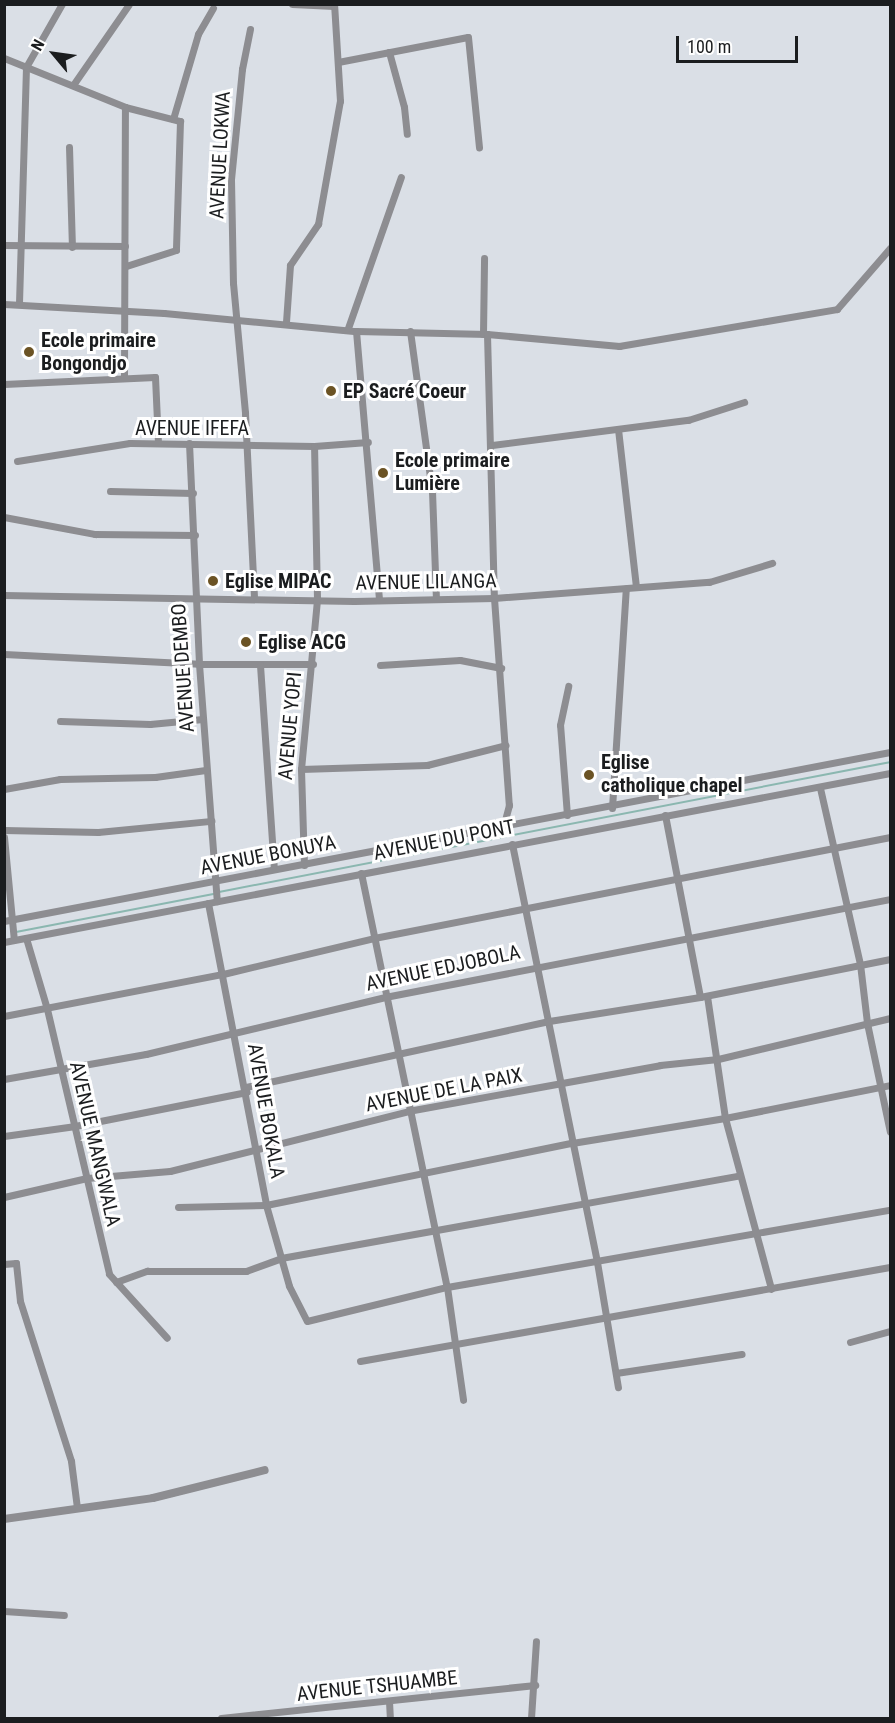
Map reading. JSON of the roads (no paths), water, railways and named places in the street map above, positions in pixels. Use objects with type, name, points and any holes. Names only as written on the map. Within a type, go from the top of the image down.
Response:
[{"type":"street","points":[[19,303],[18,245],[26,67],[62,4]]},
{"type":"street","points":[[73,86],[129,4]]},
{"type":"street","points":[[286,322],[290,266],[318,224],[340,101],[334,5],[292,4]]},
{"type":"street","points":[[174,119],[198,34],[213,8]]},
{"type":"street","name":"AVENUE LOKWA","points":[[250,29],[242,69],[231,180],[236,319],[247,444],[254,597]]},
{"type":"street","points":[[338,62],[468,37],[479,147]]},
{"type":"street","points":[[389,52],[407,134]]},
{"type":"street","points":[[4,58],[125,107],[180,121],[176,250],[126,266]]},
{"type":"street","points":[[124,377],[125,107]]},
{"type":"street","points":[[69,147],[72,247]]},
{"type":"street","points":[[348,328],[401,177]]},
{"type":"street","points":[[4,245],[125,246]]},
{"type":"street","points":[[4,304],[19,303],[126,313],[286,322],[348,328],[356,332],[410,331],[485,334],[618,346],[837,309],[891,248]]},
{"type":"street","points":[[484,258],[485,334],[492,445],[494,598],[506,745],[508,805],[504,824]]},
{"type":"street","points":[[410,331],[432,491],[436,598]]},
{"type":"street","points":[[356,332],[368,442],[379,600]]},
{"type":"street","points":[[4,384],[155,377],[158,443]]},
{"type":"street","points":[[492,445],[688,420],[744,402]]},
{"type":"street","points":[[618,429],[636,587]]},
{"type":"street","name":"AVENUE IFEFA","points":[[17,461],[130,443],[315,446],[368,442]]},
{"type":"street","name":"AVENUE DEMBO","points":[[189,443],[195,535],[195,596],[199,664],[216,892]]},
{"type":"street","name":"AVENUE YOPI","points":[[304,865],[301,769],[313,664],[317,599],[315,446]]},
{"type":"street","points":[[110,491],[193,494]]},
{"type":"street","points":[[4,517],[95,534],[195,535]]},
{"type":"street","name":"AVENUE LILANGA","points":[[4,595],[379,600],[494,598],[709,582],[772,563]]},
{"type":"street","points":[[612,808],[626,588]]},
{"type":"street","points":[[4,654],[199,664],[313,664]]},
{"type":"street","points":[[381,665],[460,660],[501,668]]},
{"type":"street","points":[[260,665],[274,869]]},
{"type":"street","points":[[567,815],[560,725],[568,686]]},
{"type":"street","points":[[60,721],[150,724],[203,719]]},
{"type":"street","points":[[301,769],[427,765],[506,745]]},
{"type":"street","name":"AVENUE BONUYA","points":[[8,920],[216,892],[274,869],[304,865],[504,824],[612,808],[891,752]]},
{"type":"street","points":[[4,789],[60,779],[155,777],[206,770]]},
{"type":"street","name":"AVENUE DU PONT","points":[[4,942],[14,935],[26,938],[208,903],[216,892],[361,873],[891,773]]},
{"type":"street","points":[[820,788],[860,964],[867,1023],[891,1132]]},
{"type":"street","points":[[665,814],[688,938],[718,1059],[725,1118],[738,1176],[771,1289]]},
{"type":"street","points":[[4,830],[98,832],[211,821]]},
{"type":"street","points":[[4,837],[8,920],[14,935]]},
{"type":"street","points":[[4,1017],[223,974],[374,938],[891,837]]},
{"type":"street","points":[[512,844],[539,965],[597,1262],[618,1387]]},
{"type":"street","points":[[361,873],[408,1111],[447,1287],[463,1400]]},
{"type":"street","name":"AVENUE EDJOBOLA","points":[[4,1079],[235,1032],[385,997],[539,965],[891,899]]},
{"type":"street","name":"AVENUE BOKALA","points":[[208,903],[258,1147],[266,1205],[289,1286],[307,1321],[447,1287]]},
{"type":"street","name":"AVENUE MANGWALA","points":[[26,938],[47,1009],[109,1274],[167,1338]]},
{"type":"street","points":[[4,1136],[75,1126],[246,1090],[549,1021],[703,997],[891,959]]},
{"type":"street","name":"AVENUE DE LA PAIX","points":[[4,1197],[87,1178],[170,1171],[408,1111],[562,1085],[660,1065],[718,1059],[891,1018]]},
{"type":"street","points":[[178,1207],[266,1205],[572,1143],[725,1118],[891,1085]]},
{"type":"street","points":[[116,1282],[147,1271],[246,1271],[281,1258],[738,1176]]},
{"type":"street","points":[[447,1287],[891,1210]]},
{"type":"street","points":[[4,1264],[16,1263],[20,1300],[71,1461],[77,1509]]},
{"type":"street","points":[[360,1361],[607,1320],[891,1267]]},
{"type":"street","points":[[850,1342],[891,1331]]},
{"type":"street","points":[[615,1373],[742,1354]]},
{"type":"street","points":[[4,1519],[153,1498],[265,1470]]},
{"type":"street","points":[[4,1611],[64,1615]]},
{"type":"street","points":[[531,1719],[536,1685],[536,1641]]},
{"type":"street","name":"AVENUE TSHUAMBE","points":[[221,1719],[536,1685]]},
{"type":"street","points":[[389,1701],[390,1719]]},
{"type":"waterway","points":[[219,892],[890,762]]},
{"type":"waterway","points":[[16,932],[213,894]]},
{"type":"place","name":"Ecole primaire Bongondjo","points":[[29,352]]},
{"type":"place","name":"EP Sacré Coeur","points":[[331,391]]},
{"type":"place","name":"Ecole primaire Lumière","points":[[383,473]]},
{"type":"place","name":"Eglise MIPAC","points":[[213,581]]},
{"type":"place","name":"Eglise ACG","points":[[246,642]]},
{"type":"place","name":"Eglise catholique chapel","points":[[589,775]]}]
